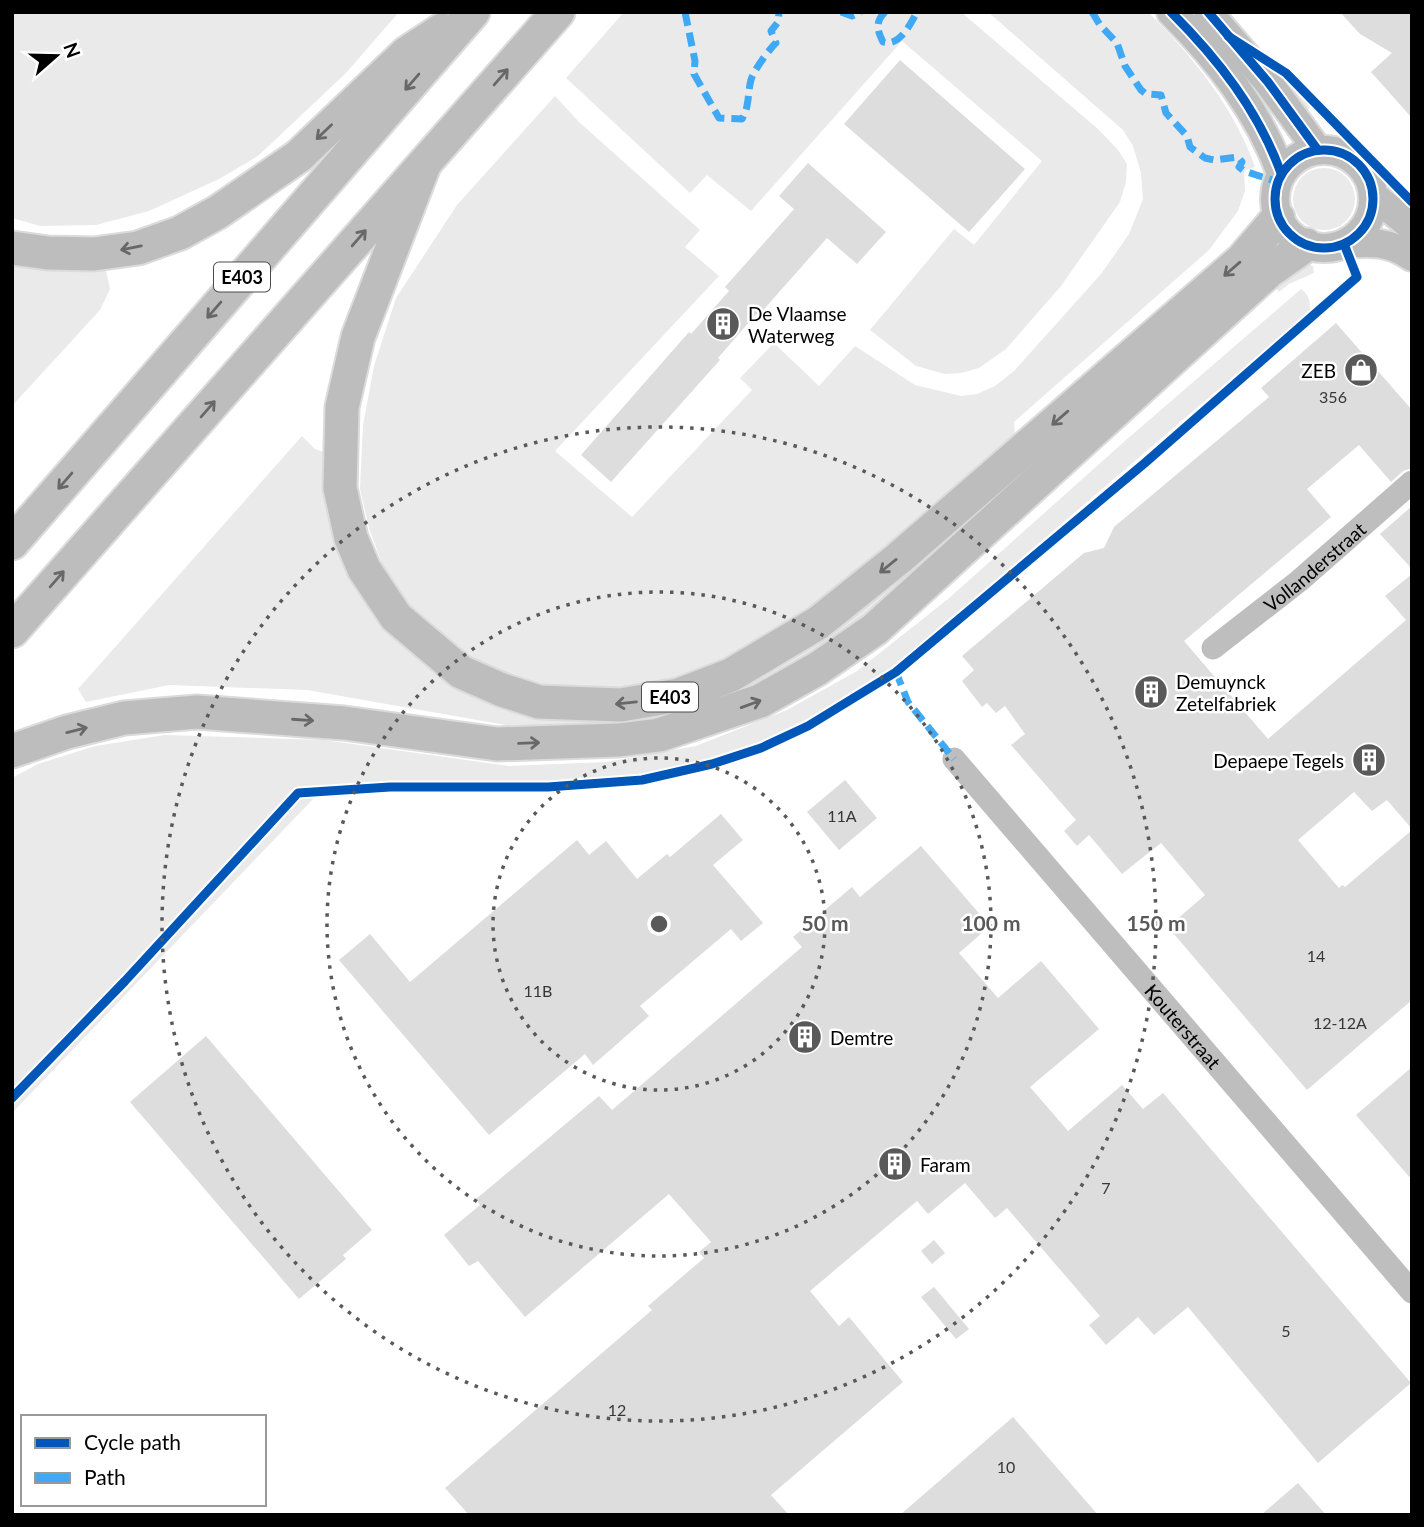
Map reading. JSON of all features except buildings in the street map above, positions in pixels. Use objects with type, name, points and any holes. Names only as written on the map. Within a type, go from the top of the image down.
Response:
[{"type":"highway","name":"E403","points":[[12,248],[48,253],[94,254],[138,248],[180,233],[218,212],[299,156],[407,53],[472,12]]},
{"type":"highway","name":"E403","points":[[12,542],[472,12]]},
{"type":"highway","name":"E403","points":[[12,631],[558,12]]},
{"type":"highway","name":"E403","points":[[424,165],[358,337],[342,407],[340,488],[351,538],[364,569],[396,617],[461,673],[502,691],[539,702],[621,705],[679,695],[731,675],[818,623],[899,558],[1242,260],[1278,218]]},
{"type":"highway","name":"E403","points":[[12,751],[67,732],[124,718],[197,712],[344,723],[497,744],[619,740],[659,735],[760,701],[817,669],[875,629],[1269,271],[1306,246]]},
{"type":"main road","points":[[1171,12],[1228,74],[1262,128],[1281,173]]},
{"type":"main road","points":[[1208,12],[1268,82],[1317,149]]},
{"type":"main road","points":[[1344,244],[1361,233],[1371,216],[1374,196],[1368,176],[1355,160],[1339,150],[1317,149],[1295,158],[1281,173],[1274,195],[1278,218],[1289,235],[1306,246],[1325,249],[1344,244],[1375,242],[1412,257]]},
{"type":"main road","points":[[1374,196],[1412,227]]},
{"type":"street","name":"Vollanderstraat","points":[[1213,648],[1299,581],[1412,482]]},
{"type":"street","name":"Kouterstraat","points":[[954,760],[1412,1292]]},
{"type":"shaded area","points":[[12,12],[399,12],[346,73],[258,156],[219,179],[149,211],[96,225],[40,226],[12,218]]},
{"type":"shaded area","points":[[624,12],[961,12],[1098,129],[1118,150],[1127,164],[1126,182],[1120,202],[1061,286],[1006,349],[979,368],[961,373],[945,374],[916,366],[870,330],[954,229],[974,245],[1042,161],[902,41],[751,211],[707,175],[690,193],[566,78]]},
{"type":"shaded area","points":[[988,12],[1148,12],[1164,29],[1196,65],[1224,104],[1255,167],[1244,171],[1245,191],[1238,211],[1209,250],[1014,422],[1015,436],[826,602],[745,654],[689,677],[608,692],[544,687],[494,672],[451,648],[412,609],[382,564],[369,528],[360,489],[363,425],[374,366],[396,298],[457,205],[555,96],[579,122],[700,230],[685,247],[719,276],[555,451],[632,517],[752,390],[740,378],[774,343],[819,386],[855,346],[915,385],[961,396],[977,394],[995,386],[1014,371],[1101,274],[1129,234],[1143,199],[1141,173],[1133,146],[1123,130]]},
{"type":"shaded area","points":[[1286,78],[1313,105],[1301,116],[1277,81]]},
{"type":"shaded area","points":[[1324,168],[1336,170],[1346,177],[1353,187],[1353,211],[1346,221],[1336,228],[1324,230],[1312,228],[1302,221],[1295,211],[1293,199],[1295,187],[1302,177],[1312,170]]},
{"type":"shaded area","points":[[12,259],[105,266],[110,289],[100,310],[12,406]]},
{"type":"shaded area","points":[[1306,264],[1313,266],[1314,273],[1289,284],[1279,292],[1269,279]]},
{"type":"shaded area","points":[[1301,289],[1309,299],[1310,311],[900,662],[844,701],[762,743],[718,759],[643,776],[585,783],[430,783],[326,787],[326,796],[315,797],[12,1113],[12,778],[38,764],[95,746],[165,735],[324,740],[509,766],[606,762],[696,746],[787,710],[857,671],[948,599]]},
{"type":"shaded area","points":[[302,436],[315,449],[326,453],[370,608],[426,665],[473,694],[679,707],[1023,464],[1031,475],[864,621],[795,666],[742,693],[625,728],[529,729],[307,690],[169,685],[86,702],[78,689]]},
{"type":"marked path","points":[[685,12],[695,61],[694,74],[719,118],[742,119],[752,77],[776,43],[771,31],[778,22],[779,12]]},
{"type":"marked path","points":[[841,12],[852,16],[861,12]]},
{"type":"marked path","points":[[885,12],[878,23],[878,30],[883,42],[889,43],[903,34],[917,12]]},
{"type":"marked path","points":[[1092,12],[1117,43],[1125,66],[1141,90],[1146,94],[1161,95],[1166,113],[1187,136],[1190,147],[1205,158],[1214,160],[1238,157],[1242,162],[1239,167],[1244,171],[1278,182]]},
{"type":"marked path","points":[[896,672],[908,702],[954,759]]},
{"type":"cycle path","points":[[1171,12],[1205,48],[1235,86],[1261,128],[1281,173]]},
{"type":"cycle path","points":[[1208,12],[1268,82],[1317,149]]},
{"type":"cycle path","points":[[1228,36],[1286,73],[1412,202]]},
{"type":"cycle path","points":[[1324,150],[1343,153],[1359,164],[1370,180],[1373,199],[1370,218],[1359,234],[1343,245],[1324,248],[1305,245],[1289,234],[1278,218],[1275,199],[1278,180],[1289,164],[1305,153],[1324,150]]},
{"type":"cycle path","points":[[12,1098],[125,981],[298,793],[390,787],[548,787],[642,780],[712,764],[761,748],[808,726],[896,672],[1146,462],[1357,277],[1344,244]]},
{"type":"place","name":"De Vlaamse Waterweg","points":[[723,324]]},
{"type":"place","name":"ZEB","points":[[1361,370]]},
{"type":"place","name":"Demuynck Zetelfabriek","points":[[1151,692]]},
{"type":"place","name":"Depaepe Tegels","points":[[1369,760]]},
{"type":"place","name":"Demtre","points":[[805,1037]]},
{"type":"place","name":"Faram","points":[[895,1164]]}]
